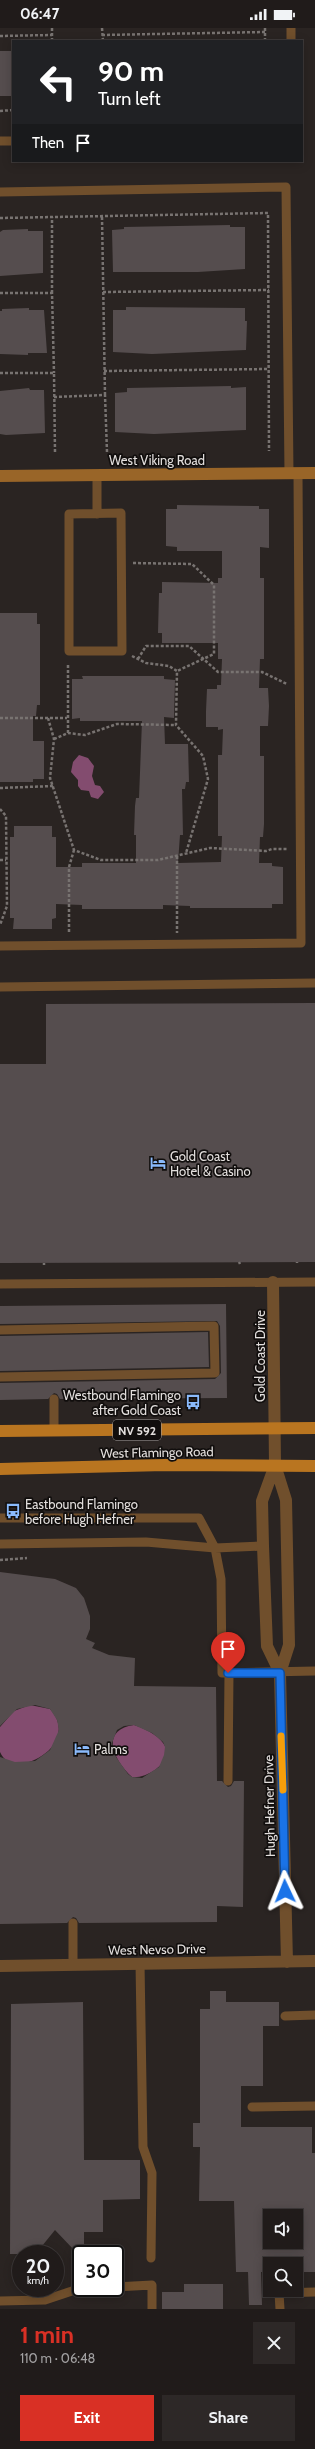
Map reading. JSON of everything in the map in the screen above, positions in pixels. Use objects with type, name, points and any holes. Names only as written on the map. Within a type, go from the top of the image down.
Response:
[{"type":"main road","name":"West Flamingo Road","points":[[0,1431],[315,1428]]},
{"type":"main road","name":"West Flamingo Road","points":[[0,1469],[165,1465],[315,1466]]},
{"type":"street","name":"West Viking Road","points":[[0,476],[315,473]]},
{"type":"street","name":"Gold Coast Drive","points":[[273,1282],[275,1429]]},
{"type":"street","name":"Hugh Hefner Drive","points":[[275,1429],[276,1465],[286,1500],[290,1645],[280,1673],[287,1962]]},
{"type":"street","name":"Hugh Hefner Drive","points":[[276,1465],[262,1501],[267,1646],[280,1673]]},
{"type":"street","name":"West Nevso Drive","points":[[0,1966],[315,1961]]},
{"type":"lane","points":[[291,28],[291,40]]},
{"type":"lane","points":[[0,141],[12,141]]},
{"type":"lane","points":[[0,192],[286,187],[300,691],[301,943],[0,946]]},
{"type":"lane","points":[[97,475],[97,514]]},
{"type":"lane","points":[[121,513],[122,563],[122,651],[69,651],[69,514],[121,513]]},
{"type":"lane","points":[[0,987],[315,983]]},
{"type":"lane","points":[[0,1284],[315,1282]]},
{"type":"lane","points":[[0,1330],[214,1326],[215,1373],[0,1377]]},
{"type":"lane","points":[[54,1399],[54,1430]]},
{"type":"lane","points":[[0,1518],[199,1518],[215,1548],[221,1579],[222,1673],[280,1673],[315,1671]]},
{"type":"lane","points":[[0,1544],[146,1542],[215,1548],[263,1546]]},
{"type":"lane","points":[[228,1673],[228,1781]]},
{"type":"lane","points":[[73,1923],[73,1964]]},
{"type":"lane","points":[[140,1963],[143,2147],[152,2173],[151,2258]]},
{"type":"lane","points":[[285,2016],[315,2015]]},
{"type":"lane","points":[[252,2106],[315,2106]]},
{"type":"lane","points":[[124,2287],[152,2285],[152,2309]]},
{"type":"lane","points":[[0,2300],[45,2300],[72,2291]]},
{"type":"lane","points":[[280,2309],[279,2293],[315,2292]]},
{"type":"path","points":[[52,28],[52,40]]},
{"type":"path","points":[[102,28],[102,40]]},
{"type":"path","points":[[265,28],[265,40]]},
{"type":"path","points":[[102,35],[265,32]]},
{"type":"path","points":[[0,36],[52,35]]},
{"type":"path","points":[[0,110],[12,110]]},
{"type":"path","points":[[0,218],[268,213],[269,450]]},
{"type":"path","points":[[52,217],[55,452]]},
{"type":"path","points":[[102,217],[104,371],[107,452]]},
{"type":"path","points":[[103,292],[269,290]]},
{"type":"path","points":[[0,293],[52,293]]},
{"type":"path","points":[[104,371],[269,369]]},
{"type":"path","points":[[0,373],[54,373]]},
{"type":"path","points":[[54,397],[105,395]]},
{"type":"path","points":[[122,563],[192,564],[214,585],[214,654],[177,671]]},
{"type":"path","points":[[138,659],[146,646],[189,646],[218,672],[262,672],[300,691]]},
{"type":"path","points":[[68,733],[69,651]]},
{"type":"path","points":[[122,651],[156,666],[169,666],[177,671]]},
{"type":"path","points":[[177,671],[176,726],[203,756],[208,779],[186,854]]},
{"type":"path","points":[[0,718],[68,718]]},
{"type":"path","points":[[48,718],[54,739],[50,778],[74,850],[69,867],[69,945]]},
{"type":"path","points":[[54,739],[68,733],[85,735],[117,724],[176,726]]},
{"type":"path","points":[[0,788],[53,786]]},
{"type":"path","points":[[0,809],[6,816],[7,906],[0,925]]},
{"type":"path","points":[[74,850],[101,860],[158,860],[210,848],[266,851],[272,849],[300,849]]},
{"type":"path","points":[[176,856],[176,944]]},
{"type":"path","points":[[0,860],[6,860]]},
{"type":"path","points":[[0,1560],[29,1558]]},
{"type":"shaded area","points":[[79,755],[88,758],[94,766],[92,776],[95,785],[100,786],[104,792],[98,799],[91,797],[89,791],[81,790],[78,786],[78,780],[71,772],[73,762]]},
{"type":"shaded area","points":[[30,1705],[50,1709],[58,1722],[58,1735],[52,1747],[42,1756],[30,1762],[18,1763],[7,1761],[0,1752],[0,1727],[14,1711]]},
{"type":"shaded area","points":[[134,1725],[157,1737],[166,1749],[166,1756],[158,1767],[152,1772],[138,1777],[132,1777],[125,1770],[115,1755],[113,1747],[113,1739],[116,1733],[123,1728]]},
{"type":"building","points":[[0,51],[12,51],[12,96],[0,96]]},
{"type":"building","points":[[230,225],[230,227],[245,227],[245,269],[198,272],[113,272],[112,230],[124,229],[124,227]]},
{"type":"building","points":[[28,229],[28,231],[43,231],[43,273],[0,276],[0,232],[3,230]]},
{"type":"building","points":[[126,307],[245,308],[245,321],[247,321],[246,350],[152,354],[113,352],[113,310],[126,310]]},
{"type":"building","points":[[29,308],[29,310],[44,310],[47,353],[28,353],[28,355],[0,354],[0,311],[2,311],[2,309]]},
{"type":"building","points":[[231,386],[231,388],[246,387],[246,430],[154,434],[115,432],[115,393],[127,392],[127,388]]},
{"type":"building","points":[[29,388],[30,390],[44,390],[45,433],[0,434],[0,391]]},
{"type":"building","points":[[177,505],[259,506],[259,509],[269,509],[269,548],[260,547],[260,578],[264,578],[264,659],[260,659],[259,688],[268,688],[269,706],[268,726],[260,726],[260,756],[264,756],[264,824],[263,837],[260,837],[259,863],[272,863],[272,866],[283,867],[283,904],[272,904],[272,908],[190,908],[190,906],[163,905],[163,909],[82,909],[82,905],[56,904],[56,918],[52,919],[52,929],[13,929],[14,918],[10,918],[10,837],[14,837],[14,826],[52,826],[52,837],[56,837],[56,867],[82,867],[82,863],[136,863],[136,835],[134,835],[135,806],[136,798],[139,798],[142,721],[80,721],[80,718],[72,719],[72,679],[83,679],[82,676],[164,676],[164,679],[175,680],[174,718],[164,717],[165,744],[188,744],[189,782],[186,782],[185,789],[182,789],[183,835],[180,835],[178,863],[221,862],[222,836],[218,836],[218,755],[222,755],[223,729],[218,730],[218,727],[206,727],[207,689],[217,689],[217,685],[221,685],[222,659],[218,659],[218,643],[162,643],[162,633],[158,633],[159,593],[162,593],[162,582],[218,583],[218,578],[222,578],[222,551],[177,551],[177,547],[166,546],[166,509],[177,509]]},
{"type":"building","points":[[0,613],[37,613],[37,624],[40,624],[40,705],[37,705],[36,716],[33,716],[33,741],[44,741],[44,779],[33,779],[33,782],[0,782]]},
{"type":"building","name":"Gold Coast Hotel & Casino","points":[[315,1003],[315,1262],[0,1263],[0,1064],[46,1064],[46,1004]]},
{"type":"building","points":[[226,1304],[227,1398],[60,1399],[57,1394],[54,1393],[48,1399],[0,1400],[0,1383],[215,1379],[221,1373],[220,1326],[217,1321],[0,1324],[0,1306]]},
{"type":"building","points":[[208,1332],[209,1367],[0,1371],[0,1336]]},
{"type":"building","name":"Palms","points":[[0,1572],[55,1579],[76,1588],[84,1598],[90,1616],[90,1629],[86,1639],[95,1643],[92,1648],[109,1655],[135,1658],[134,1686],[216,1687],[217,1781],[222,1781],[228,1787],[231,1786],[234,1781],[244,1781],[243,1907],[217,1906],[217,1922],[79,1923],[76,1918],[73,1917],[67,1923],[0,1924],[0,1757],[15,1762],[35,1761],[50,1750],[59,1730],[57,1720],[50,1709],[35,1705],[17,1709],[0,1726]],"holes":[[[134,1725],[152,1733],[163,1742],[165,1747],[164,1755],[159,1767],[142,1778],[132,1777],[128,1774],[116,1757],[112,1743],[117,1730],[124,1726]]]},
{"type":"building","points":[[210,1991],[226,1991],[226,2002],[279,2002],[279,2026],[263,2026],[263,2086],[241,2086],[241,2127],[312,2127],[312,2153],[315,2153],[315,2272],[303,2272],[303,2257],[263,2257],[263,2272],[261,2272],[262,2305],[249,2305],[248,2272],[236,2272],[234,2201],[199,2201],[200,2147],[193,2147],[193,2123],[200,2123],[200,2009],[210,2009]]},
{"type":"building","points":[[83,2002],[84,2160],[140,2160],[140,2199],[103,2200],[103,2232],[84,2232],[84,2245],[72,2245],[72,2248],[55,2230],[43,2245],[12,2245],[12,2254],[10,2254],[11,2004]]},
{"type":"building","points":[[184,2284],[223,2284],[223,2309],[162,2309],[162,2292],[184,2292]]},
{"type":"slow traffic","points":[[281,1736],[283,1790]]},
{"type":"place","name":"Gold Coast Hotel & Casino","points":[[158,1163]]},
{"type":"place","name":"Westbound Flamingo after Gold Coast","points":[[193,1402]]},
{"type":"place","name":"Eastbound Flamingo before Hugh Hefner","points":[[13,1511]]},
{"type":"place","name":"Palms","points":[[82,1749]]},
{"type":"route","points":[[228,1673],[280,1673],[285,1891]]}]
